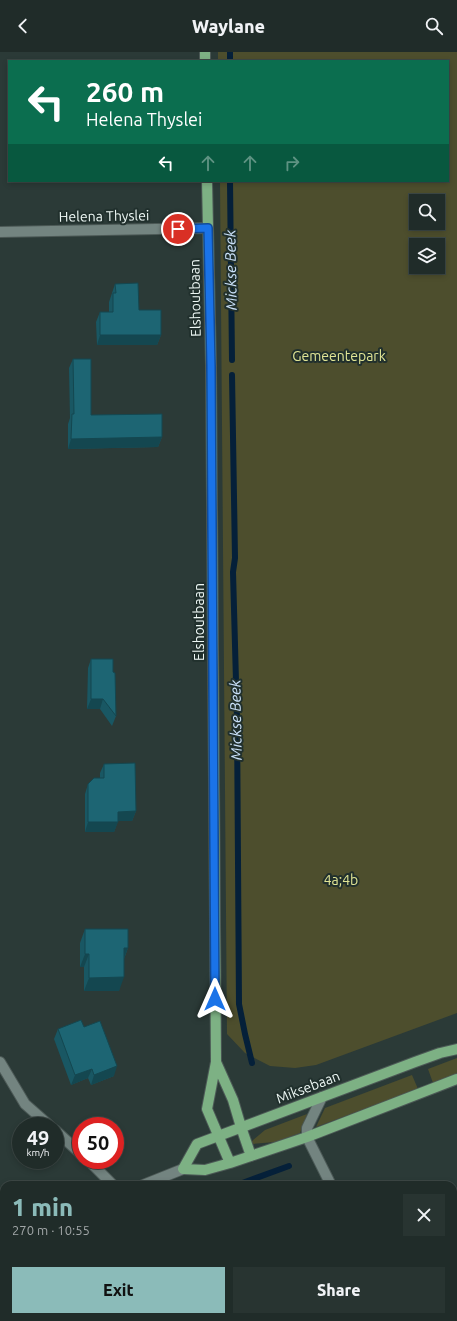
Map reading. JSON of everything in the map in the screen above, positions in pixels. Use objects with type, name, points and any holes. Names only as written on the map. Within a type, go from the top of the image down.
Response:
[{"type":"main road","name":"Elshoutbaan","points":[[207,182],[211,366],[216,1062],[207,1109],[230,1163]]},
{"type":"main road","name":"Miksebaan","points":[[183,1169],[197,1144],[415,1062],[440,1053],[457,1050]]},
{"type":"main road","name":"Elshoutbaan","points":[[216,1062],[233,1100],[250,1156]]},
{"type":"main road","points":[[183,1169],[205,1170],[230,1163],[307,1137],[457,1079]]},
{"type":"street","name":"Helena Thyslei","points":[[0,232],[208,228]]},
{"type":"street","points":[[0,1062],[26,1104],[40,1117]]},
{"type":"street","points":[[322,1097],[307,1128],[307,1137],[329,1181]]},
{"type":"street","points":[[64,1138],[72,1146]]},
{"type":"street","points":[[97,1169],[108,1181]]},
{"type":"street","points":[[153,1181],[183,1169]]},
{"type":"green space","name":"Gemeentepark","points":[[218,52],[457,52],[457,1013],[316,1065],[295,1068],[270,1066],[245,1053],[227,1034],[220,182],[449,182],[449,60],[218,60]]},
{"type":"green space","points":[[457,1058],[457,1075],[433,1083],[428,1069]]},
{"type":"green space","points":[[412,1075],[418,1089],[316,1127],[325,1108]]},
{"type":"green space","points":[[307,1114],[300,1133],[275,1142],[252,1144],[252,1141],[265,1130]]},
{"type":"building","points":[[138,283],[139,310],[161,310],[161,335],[100,335],[100,312],[113,312],[113,293],[116,293],[115,284]]},
{"type":"building","points":[[73,359],[91,359],[91,415],[162,414],[162,437],[71,439],[72,414],[74,414]]},
{"type":"building","points":[[91,659],[113,659],[113,672],[115,673],[116,716],[103,699],[91,699]]},
{"type":"building","points":[[135,763],[136,811],[118,812],[118,822],[88,822],[88,784],[94,778],[104,778],[104,764]]},
{"type":"building","points":[[85,929],[128,929],[128,948],[124,948],[124,977],[89,978],[89,954],[85,954]]},
{"type":"building","points":[[81,1020],[84,1027],[100,1021],[117,1066],[94,1075],[92,1069],[75,1075],[58,1029]]},
{"type":"waterway","name":"Mickse Beek","points":[[230,52],[230,60]]},
{"type":"waterway","name":"Mickse Beek","points":[[230,182],[232,360]]},
{"type":"waterway","name":"Mickse Beek","points":[[232,375],[239,1004],[252,1063]]},
{"type":"waterway","name":"Mickse Beek","points":[[248,1181],[289,1166]]},
{"type":"route","points":[[178,229],[208,228],[211,366],[215,999]]},
{"type":"park label","name":"4a;4b","points":[[341,880]]}]
